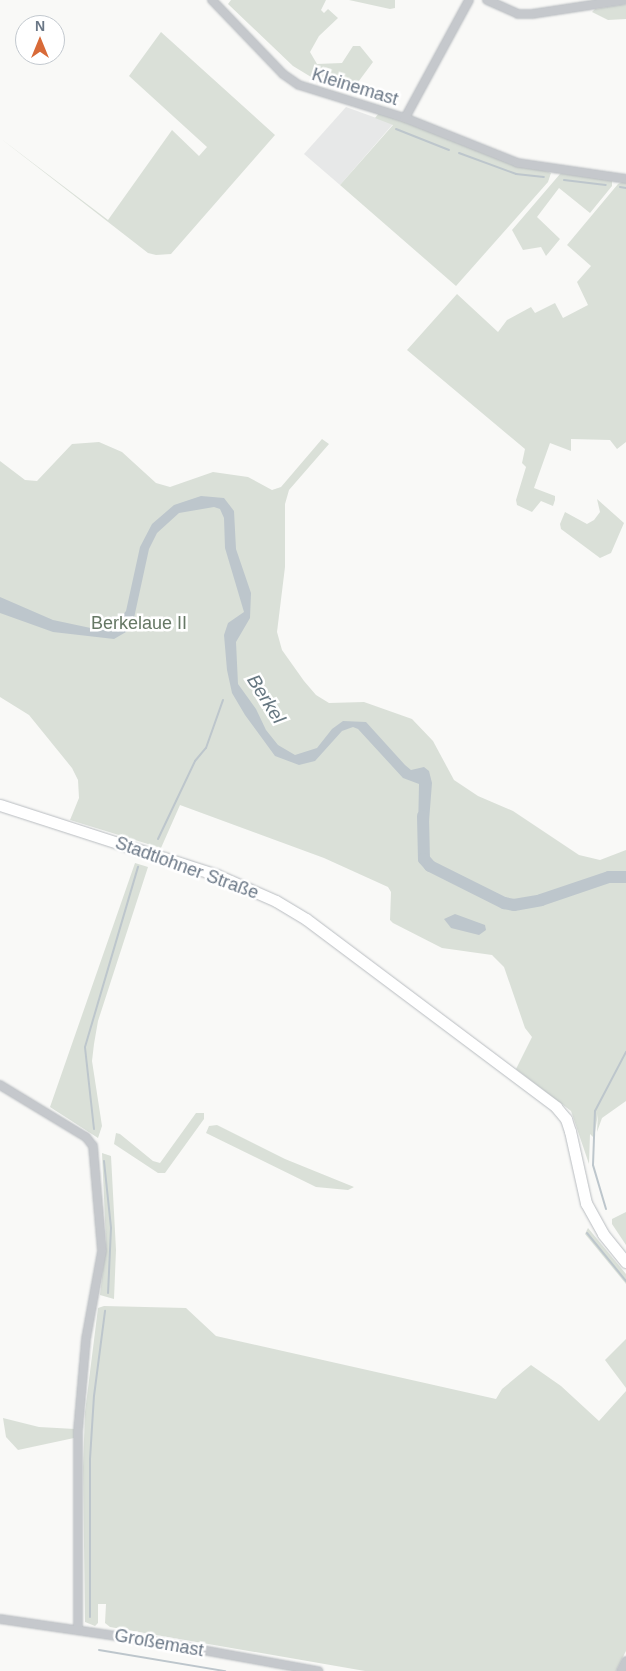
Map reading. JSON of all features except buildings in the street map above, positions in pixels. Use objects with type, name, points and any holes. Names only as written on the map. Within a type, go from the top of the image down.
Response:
[{"type":"street","name":"Kleinemast","points":[[212,0],[283,74],[298,85],[405,118],[518,163],[626,179]]},
{"type":"street","name":"Kleinemast","points":[[405,118],[469,0]]},
{"type":"street","points":[[487,0],[518,14],[532,14],[624,0]]},
{"type":"street","name":"Stadtlohner Straße","points":[[0,805],[218,875],[276,901],[455,1031],[546,1098],[566,1118],[586,1203],[603,1234],[626,1262]]},
{"type":"street","points":[[0,1085],[86,1137],[93,1146],[102,1251],[86,1339],[78,1431],[78,1629]]},
{"type":"street","name":"Großemast","points":[[0,1619],[78,1629],[318,1671]]},
{"type":"street","points":[[621,1671],[626,1661]]},
{"type":"shaded area","points":[[346,107],[393,124],[340,185],[304,154]]},
{"type":"shaded area","points":[[201,496],[224,498],[234,511],[236,549],[251,593],[250,618],[236,642],[238,684],[256,709],[266,730],[278,745],[295,755],[317,748],[332,729],[343,721],[366,722],[411,770],[424,767],[429,771],[432,783],[428,834],[418,831],[419,784],[403,778],[358,729],[353,727],[342,731],[315,761],[299,765],[275,756],[245,715],[232,693],[227,670],[224,635],[228,623],[244,612],[225,548],[224,518],[220,509],[214,507],[179,513],[157,533],[149,549],[134,618],[126,632],[114,639],[53,632],[0,613],[0,597],[53,620],[100,630],[113,627],[126,611],[140,547],[152,524],[174,505]]},
{"type":"shaded area","points":[[455,914],[485,925],[486,930],[479,935],[451,928],[444,919]]},
{"type":"green space","points":[[231,0],[326,0],[321,10],[324,13],[328,9],[338,18],[319,36],[310,52],[317,64],[342,63],[353,46],[360,46],[373,62],[350,93],[316,80],[293,66],[228,4]]},
{"type":"green space","points":[[349,0],[395,0],[395,8],[390,9]]},
{"type":"green space","points":[[626,4],[626,19],[608,20],[592,12],[595,9]]},
{"type":"green space","points":[[161,32],[275,135],[171,254],[156,255],[148,253],[0,138],[108,220],[172,130],[199,156],[207,147],[129,76]]},
{"type":"green space","points":[[379,113],[551,173],[548,182],[456,286],[340,185],[393,125],[375,118]]},
{"type":"green space","points":[[565,172],[612,179],[612,186],[590,213],[559,188],[537,217],[560,239],[546,256],[541,247],[523,250],[512,230],[560,174]]},
{"type":"green space","points":[[626,180],[626,442],[617,449],[610,440],[571,439],[571,451],[550,443],[534,488],[555,496],[555,500],[553,506],[541,501],[532,512],[517,505],[516,500],[526,467],[522,463],[525,449],[407,350],[457,294],[498,332],[507,320],[531,307],[535,313],[555,303],[563,318],[588,305],[577,282],[591,266],[567,245],[618,184]]},
{"type":"green space","name":"Berkelaue II","points":[[322,439],[329,444],[289,490],[285,504],[285,567],[277,632],[282,650],[304,681],[316,695],[329,703],[364,702],[412,719],[433,741],[454,780],[478,796],[513,811],[579,855],[600,860],[626,850],[626,1101],[602,1118],[597,1132],[598,1114],[594,1138],[590,1134],[589,1164],[571,1111],[516,1069],[532,1037],[525,1028],[504,967],[492,955],[442,948],[393,923],[390,920],[391,892],[388,887],[324,858],[180,805],[161,848],[70,820],[79,798],[78,780],[72,768],[29,715],[0,697],[0,461],[25,480],[37,481],[72,444],[99,442],[122,452],[156,483],[170,487],[213,472],[248,477],[272,490],[281,487]]},
{"type":"green space","points":[[597,499],[624,523],[611,553],[600,558],[561,529],[560,524],[565,512],[587,524],[594,520],[600,512]]},
{"type":"green space","points":[[135,863],[148,867],[98,1021],[94,1044],[92,1061],[102,1126],[98,1138],[50,1107]]},
{"type":"green space","points":[[196,1113],[204,1113],[204,1119],[165,1173],[158,1173],[114,1144],[116,1133],[120,1134],[153,1161],[160,1163]]},
{"type":"green space","points":[[217,1125],[285,1159],[354,1187],[348,1190],[316,1187],[206,1133],[209,1126]]},
{"type":"green space","points":[[102,1153],[111,1156],[116,1250],[114,1299],[100,1295],[106,1243]]},
{"type":"green space","points":[[626,1212],[626,1245],[612,1224],[612,1219]]},
{"type":"green space","points":[[588,1228],[626,1274],[626,1284],[585,1234]]},
{"type":"green space","points":[[104,1306],[186,1308],[216,1336],[496,1399],[502,1389],[531,1365],[561,1386],[599,1421],[626,1391],[626,1651],[616,1671],[365,1671],[110,1627],[105,1623],[106,1604],[98,1604],[98,1623],[95,1626],[85,1622],[83,1467],[85,1412],[98,1308]]},
{"type":"green space","points":[[626,1339],[626,1388],[605,1360]]},
{"type":"green space","points":[[3,1418],[39,1427],[75,1429],[74,1438],[18,1450],[6,1437]]},
{"type":"waterway","points":[[396,129],[449,150]]},
{"type":"waterway","points":[[459,153],[516,174],[544,177]]},
{"type":"waterway","points":[[564,180],[606,185]]},
{"type":"waterway","points":[[620,187],[626,188]]},
{"type":"waterway","points":[[158,839],[195,761],[206,748],[223,700]]},
{"type":"waterway","name":"Berkel","points":[[423,816],[424,859],[430,866],[504,903],[514,905],[541,900],[609,877],[626,877]]},
{"type":"waterway","points":[[94,1129],[85,1047],[138,867]]},
{"type":"waterway","points":[[606,1209],[593,1165],[595,1111],[626,1052]]},
{"type":"waterway","points":[[104,1161],[111,1228],[108,1293]]},
{"type":"waterway","points":[[587,1233],[626,1281]]},
{"type":"waterway","points":[[90,1617],[90,1459],[94,1396],[105,1311]]},
{"type":"waterway","points":[[99,1650],[225,1671]]}]
